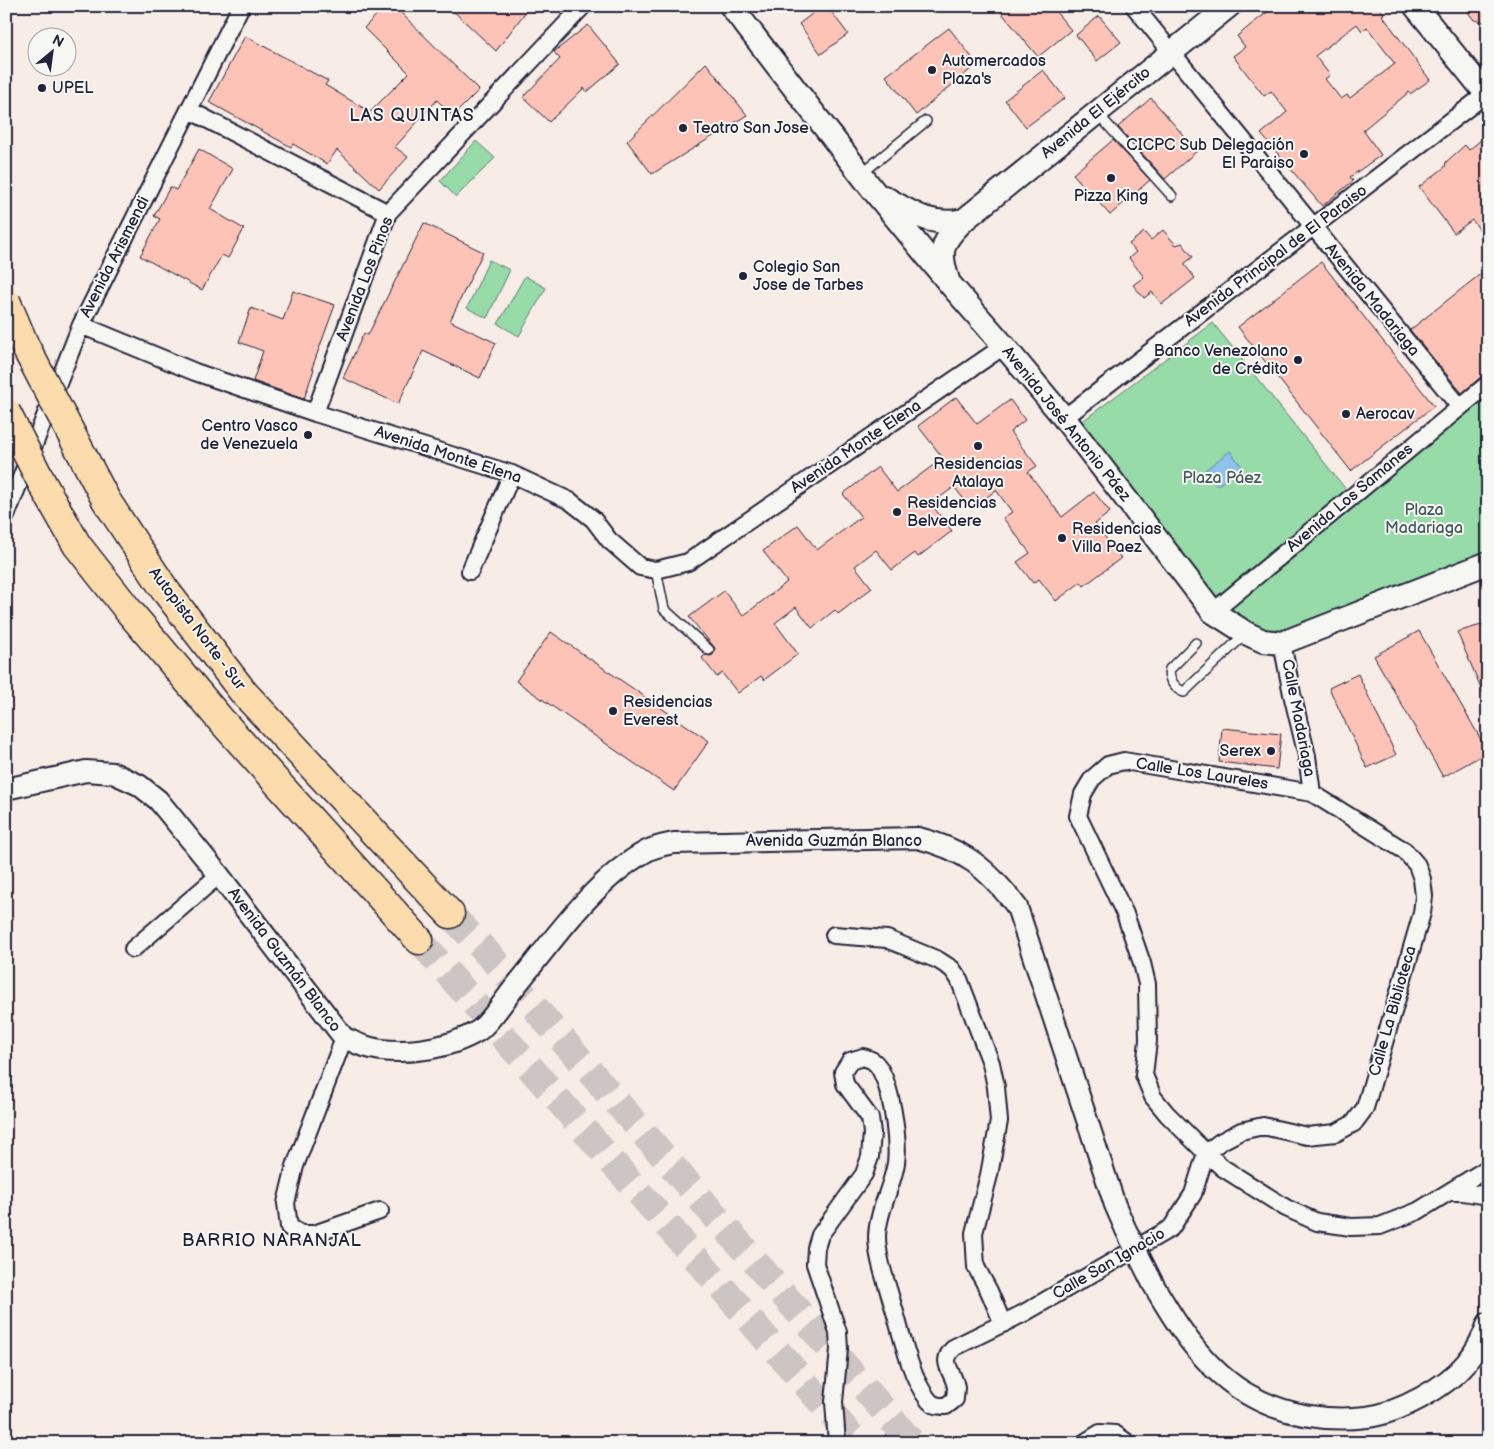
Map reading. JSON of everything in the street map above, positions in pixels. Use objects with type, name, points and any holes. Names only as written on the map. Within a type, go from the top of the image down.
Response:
[{"type":"highway","name":"Autopista Norte - Sur","points":[[6,301],[25,346],[106,500],[165,590],[244,693],[450,914]]},
{"type":"highway","points":[[6,412],[43,485],[77,545],[128,610],[219,718],[420,940]]},
{"type":"main road","name":"Avenida José Antonio Páez","points":[[730,6],[867,182],[949,283],[1064,418],[1213,612],[1246,633],[1263,641],[1282,643]]},
{"type":"main road","name":"Avenida El Ejército","points":[[949,283],[942,254],[944,243],[950,233],[1229,6]]},
{"type":"main road","points":[[1415,6],[1487,94]]},
{"type":"main road","points":[[867,182],[900,206],[926,219],[938,223],[964,220]]},
{"type":"main road","points":[[1282,643],[1488,563]]},
{"type":"street","name":"Avenida Arismendi","points":[[6,516],[81,325],[241,6]]},
{"type":"street","name":"Avenida Los Pinos","points":[[315,413],[388,213],[583,6]]},
{"type":"street","name":"Avenida Madariaga","points":[[1134,6],[1460,407]]},
{"type":"street","name":"Avenida Principal de El Paraiso","points":[[1064,418],[1487,94]]},
{"type":"street","points":[[189,110],[388,213]]},
{"type":"street","name":"Avenida Monte Elena","points":[[81,325],[195,372],[315,413],[512,474],[570,501],[593,519],[609,540],[640,567],[656,570],[688,562],[1004,346]]},
{"type":"street","name":"Avenida Los Samanes","points":[[1213,612],[1488,384]]},
{"type":"street","points":[[470,571],[512,474]]},
{"type":"street","name":"Calle Madariaga","points":[[1282,643],[1307,756],[1312,793]]},
{"type":"street","name":"Calle Los Laureles","points":[[1312,793],[1124,761],[1108,765],[1092,779],[1082,794],[1078,816],[1125,914],[1147,984],[1148,1041],[1144,1075],[1153,1097],[1167,1114],[1223,1168],[1286,1208],[1317,1222],[1351,1227],[1380,1226],[1418,1210],[1451,1192],[1488,1168]]},
{"type":"street","name":"Avenida Guzmán Blanco","points":[[6,788],[86,771],[113,773],[139,785],[158,800],[344,1038],[365,1046],[389,1051],[421,1049],[456,1042],[480,1030],[563,928],[603,883],[623,866],[647,851],[674,843],[918,838],[940,843],[965,855],[985,870],[1017,907],[1115,1206],[1153,1284],[1172,1316],[1193,1346],[1220,1373],[1248,1394],[1272,1406],[1295,1413],[1317,1418],[1368,1417],[1388,1412],[1443,1384],[1466,1363],[1488,1324]]},
{"type":"street","name":"Calle La Biblioteca","points":[[1206,1153],[1220,1142],[1241,1131],[1264,1126],[1307,1136],[1336,1134],[1354,1123],[1365,1108],[1376,1071],[1422,913],[1424,896],[1422,879],[1417,865],[1405,851],[1312,793]]},
{"type":"street","points":[[133,949],[218,875]]},
{"type":"street","points":[[834,935],[887,939],[938,960],[952,969],[959,978],[991,1063],[996,1087],[999,1121],[989,1175],[974,1233],[976,1267],[1003,1324]]},
{"type":"street","points":[[344,1038],[295,1166],[286,1203],[289,1227],[300,1234],[314,1234],[380,1211]]},
{"type":"street","name":"Calle San Ignacio","points":[[837,1443],[834,1402],[839,1349],[838,1332],[816,1264],[816,1248],[820,1235],[864,1174],[870,1157],[872,1133],[870,1118],[845,1084],[843,1072],[850,1061],[863,1057],[874,1061],[883,1074],[890,1095],[895,1127],[896,1162],[879,1220],[877,1238],[879,1256],[910,1362],[927,1399],[935,1406],[946,1406],[955,1399],[956,1387],[946,1362],[948,1354],[955,1347],[1024,1314],[1171,1228],[1193,1194],[1206,1153]]},
{"type":"street","points":[[1451,1192],[1488,1196]]},
{"type":"street","points":[[1084,1443],[1100,1433],[1115,1434],[1128,1443]]},
{"type":"lane","points":[[1097,112],[1172,196]]},
{"type":"lane","points":[[867,182],[926,121]]},
{"type":"lane","points":[[656,570],[664,609],[710,650]]},
{"type":"lane","points":[[1196,643],[1170,668],[1168,673],[1178,689],[1184,692],[1246,633]]},
{"type":"green space","points":[[476,141],[495,158],[456,197],[440,181]]},
{"type":"green space","points":[[489,260],[510,270],[487,318],[467,308]]},
{"type":"green space","points":[[525,276],[546,288],[519,336],[498,324]]},
{"type":"green space","points":[[1213,323],[1352,497],[1488,385],[1488,563],[1282,643],[1246,633],[1072,429]]},
{"type":"water","points":[[1230,451],[1242,467],[1217,486],[1205,470]]},
{"type":"building","points":[[385,6],[394,6],[479,90],[453,116],[437,100],[395,147],[408,157],[379,189],[337,150],[327,164],[293,144],[291,147],[209,102],[245,36],[328,81],[325,85],[370,112],[409,73],[364,28]]},
{"type":"building","points":[[448,6],[530,6],[496,51]]},
{"type":"building","points":[[822,6],[827,6],[848,34],[821,54],[799,24]]},
{"type":"building","points":[[996,6],[1051,6],[1071,30],[1038,57]]},
{"type":"building","points":[[1275,6],[1378,6],[1384,14],[1382,15],[1430,80],[1410,94],[1409,92],[1363,130],[1381,155],[1350,177],[1353,181],[1322,206],[1261,134],[1287,112],[1271,91],[1264,96],[1233,56],[1245,47],[1237,36]],"holes":[[[1357,24],[1362,31],[1367,27],[1395,64],[1350,98],[1347,95],[1341,99],[1325,79],[1330,75],[1315,56]]]},
{"type":"building","points":[[1463,6],[1488,6],[1488,23],[1474,20]]},
{"type":"building","points":[[1099,16],[1121,42],[1097,61],[1076,35]]},
{"type":"building","points":[[588,25],[620,64],[587,92],[584,88],[549,122],[523,97],[560,59],[554,52]]},
{"type":"building","name":"Automercados Plaza's","points":[[949,28],[977,64],[916,115],[886,76]]},
{"type":"building","name":"Teatro San Jose","points":[[706,63],[747,115],[652,174],[627,141]]},
{"type":"building","points":[[1043,70],[1065,98],[1026,127],[1005,100]]},
{"type":"building","points":[[1151,98],[1197,151],[1165,179],[1118,127]]},
{"type":"building","name":"Pizza King","points":[[1113,140],[1150,180],[1110,215],[1073,174]]},
{"type":"building","points":[[1481,140],[1488,147],[1488,240],[1472,220],[1454,233],[1419,187],[1445,167],[1446,162],[1465,145],[1469,150]]},
{"type":"building","points":[[199,149],[233,169],[210,209],[244,229],[228,258],[222,255],[202,290],[140,256],[160,219],[154,216],[170,187],[176,190]]},
{"type":"building","points":[[424,223],[483,252],[450,321],[496,343],[480,378],[423,351],[398,404],[343,378],[364,333],[368,335]]},
{"type":"building","points":[[1163,230],[1176,245],[1182,243],[1193,257],[1184,264],[1195,278],[1162,304],[1152,292],[1144,298],[1133,285],[1144,277],[1129,258],[1136,252],[1129,244],[1144,232],[1151,240]]},
{"type":"building","points":[[1321,262],[1434,406],[1351,471],[1238,327]]},
{"type":"building","points":[[1488,268],[1488,374],[1482,376],[1462,393],[1410,330]]},
{"type":"building","points":[[293,291],[335,305],[312,368],[314,369],[304,399],[253,381],[263,351],[239,342],[251,308],[283,320]]},
{"type":"building","points":[[956,397],[977,424],[1010,400],[1025,420],[1010,432],[1037,466],[1028,472],[1062,517],[1094,492],[1110,512],[1095,524],[1121,558],[1084,586],[1081,582],[1056,601],[1039,579],[1033,583],[1017,562],[1030,553],[1003,518],[1012,512],[996,490],[972,509],[954,487],[931,504],[952,531],[918,557],[915,553],[892,570],[876,550],[855,566],[872,588],[838,614],[835,610],[812,628],[796,607],[775,623],[798,654],[764,680],[761,676],[738,693],[722,673],[717,677],[702,658],[705,655],[713,655],[715,648],[689,617],[724,591],[743,616],[787,582],[763,551],[798,525],[817,550],[861,517],[843,494],[878,467],[897,492],[943,458],[918,426]]},
{"type":"building","points":[[1488,623],[1488,704],[1457,632]]},
{"type":"building","points":[[1419,631],[1488,752],[1443,777],[1374,656]]},
{"type":"building","name":"Residencias Everest","points":[[551,632],[709,741],[674,791],[516,681]]},
{"type":"building","points":[[1358,674],[1396,755],[1367,768],[1329,688]]},
{"type":"building","points":[[1222,728],[1281,734],[1277,769],[1219,762]]},
{"type":"tunnel","points":[[450,914],[489,955],[912,1443]]},
{"type":"tunnel","points":[[419,940],[857,1443]]},
{"type":"place","name":"Automercados Plaza's","points":[[932,70]]},
{"type":"place","name":"UPEL","points":[[42,88]]},
{"type":"place","name":"Teatro San Jose","points":[[683,128]]},
{"type":"place","name":"CICPC Sub Delegación El Paraiso","points":[[1304,154]]},
{"type":"place","name":"Pizza King","points":[[1111,178]]},
{"type":"place","name":"Colegio San Jose de Tarbes","points":[[743,276]]},
{"type":"place","name":"Banco Venezolano de Crédito","points":[[1298,360]]},
{"type":"place","name":"Aerocav","points":[[1346,414]]},
{"type":"place","name":"Centro Vasco de Venezuela","points":[[308,435]]},
{"type":"place","name":"Residencias Atalaya","points":[[978,446]]},
{"type":"place","name":"Residencias Belvedere","points":[[897,512]]},
{"type":"place","name":"Residencias Villa Paez","points":[[1062,538]]},
{"type":"place","name":"Residencias Everest","points":[[613,711]]},
{"type":"place","name":"Serex","points":[[1271,751]]},
{"type":"district","name":"LAS QUINTAS","points":[[412,115]]},
{"type":"district","name":"BARRIO NARANJAL","points":[[272,1240]]},
{"type":"park label","name":"Plaza Páez","points":[[1222,478]]},
{"type":"park label","name":"Plaza Madariaga","points":[[1424,519]]}]
